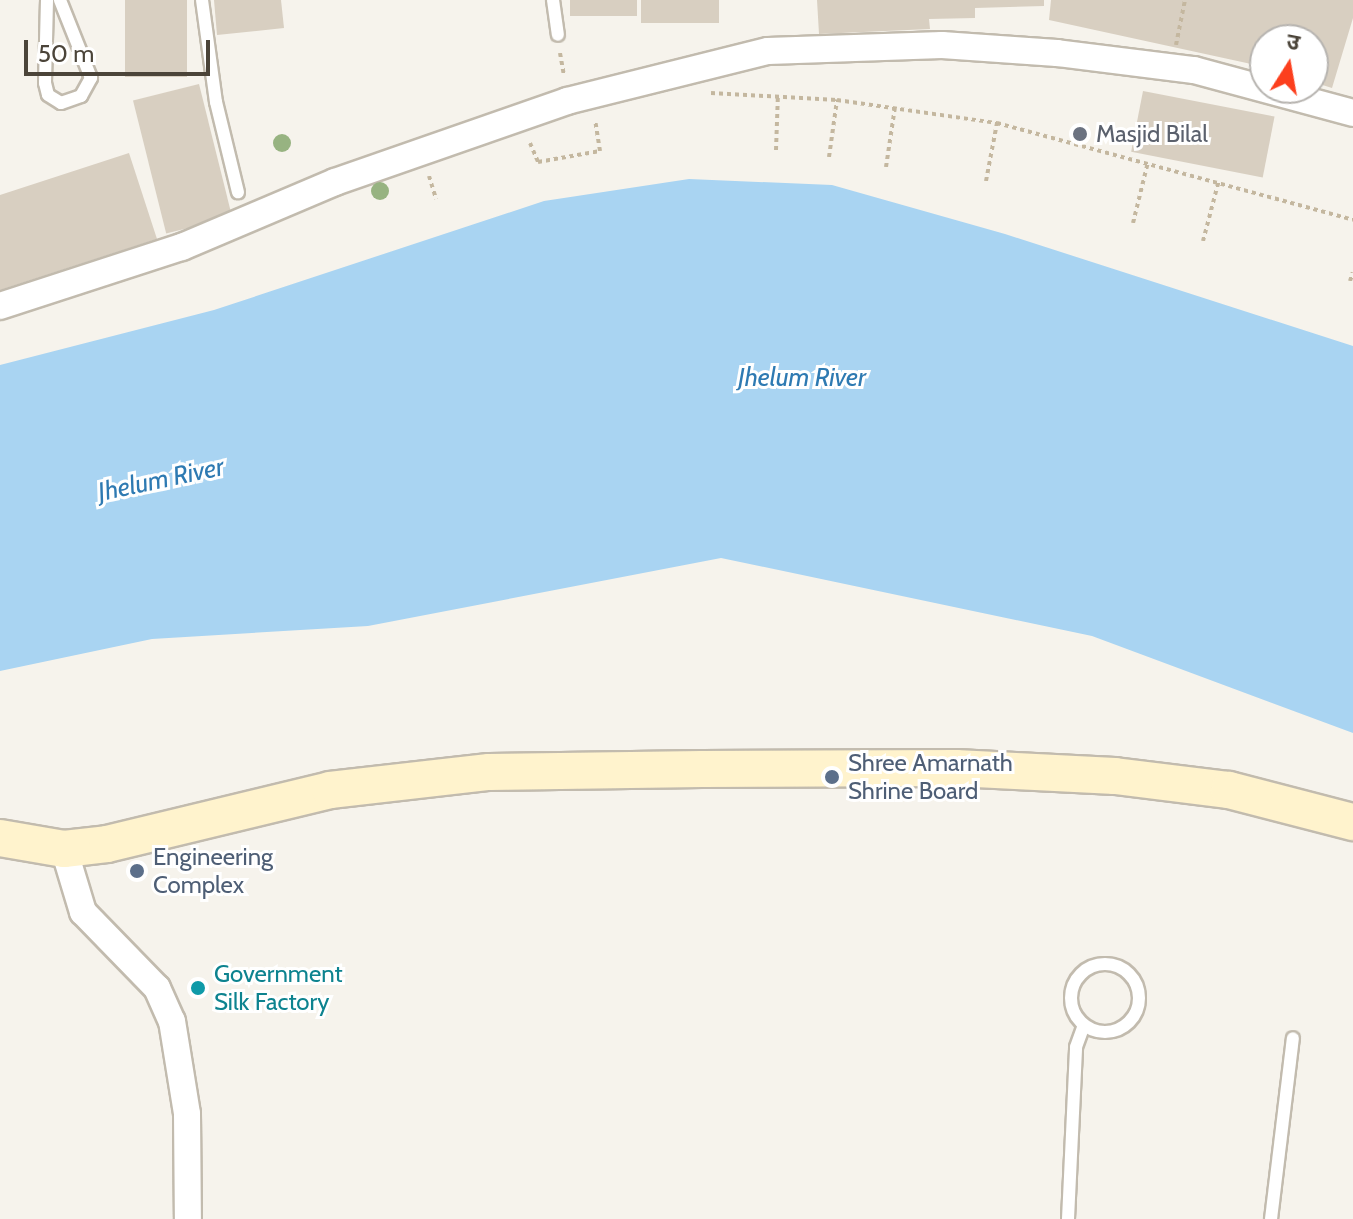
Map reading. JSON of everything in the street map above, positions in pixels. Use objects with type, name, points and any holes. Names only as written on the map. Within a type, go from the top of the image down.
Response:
[{"type":"main road","points":[[0,838],[64,849],[107,844],[330,790],[489,772],[956,768],[1115,776],[1229,790],[1353,822]]},
{"type":"street","points":[[0,306],[182,247],[335,182],[579,98],[768,51],[942,45],[1194,70],[1353,113]]},
{"type":"street","points":[[64,849],[83,912],[157,988],[172,1021],[186,1101],[188,1219]]},
{"type":"lane","points":[[47,0],[45,83],[48,95],[61,103],[81,96],[91,78],[60,0]]},
{"type":"lane","points":[[202,0],[216,102],[238,192]]},
{"type":"lane","points":[[553,0],[558,35]]},
{"type":"lane","points":[[1094,965],[1123,968],[1137,984],[1135,1016],[1106,1032],[1084,1025],[1072,1006],[1079,976],[1094,965]]},
{"type":"lane","points":[[1068,1219],[1076,1047],[1084,1025]]},
{"type":"lane","points":[[1271,1219],[1293,1038]]},
{"type":"path","points":[[1178,36],[1185,0]]},
{"type":"path","points":[[517,147],[532,143],[538,162],[600,151],[558,35]]},
{"type":"path","points":[[701,92],[778,94],[837,100],[997,123],[1219,180],[1353,220]]},
{"type":"path","points":[[776,150],[778,94]]},
{"type":"path","points":[[829,157],[837,100]]},
{"type":"path","points":[[886,167],[895,107]]},
{"type":"path","points":[[986,181],[997,123]]},
{"type":"path","points":[[1133,223],[1148,162]]},
{"type":"path","points":[[436,199],[428,175],[443,170]]},
{"type":"path","points":[[1203,241],[1219,180]]},
{"type":"path","points":[[1350,281],[1353,272]]},
{"type":"water","name":"Jhelum River","points":[[689,179],[832,185],[1005,234],[1353,346],[1353,733],[1092,636],[721,558],[368,626],[152,639],[0,671],[0,365],[214,310],[544,201]]},
{"type":"building","points":[[125,0],[187,0],[187,77],[125,77]]},
{"type":"building","points":[[214,0],[281,0],[284,28],[217,35]]},
{"type":"building","points":[[570,0],[637,0],[637,16],[570,16]]},
{"type":"building","points":[[641,0],[719,0],[719,23],[641,23]]},
{"type":"building","points":[[817,0],[1044,0],[1044,6],[975,8],[975,18],[929,19],[930,29],[819,34]]},
{"type":"building","points":[[1051,0],[1353,0],[1353,18],[1332,88],[1329,87],[1329,24],[1249,24],[1249,64],[1049,20]]},
{"type":"building","points":[[199,84],[232,217],[166,233],[133,100]]},
{"type":"building","points":[[1143,91],[1275,117],[1263,177],[1131,152]]},
{"type":"building","points":[[129,153],[157,239],[0,290],[0,195]]},
{"type":"place","name":"Masjid Bilal","points":[[1080,134]]},
{"type":"place","name":"Shree Amarnath Shrine Board","points":[[832,777]]},
{"type":"place","name":"Engineering Complex","points":[[137,871]]},
{"type":"place","name":"Government Silk Factory","points":[[198,988]]}]
